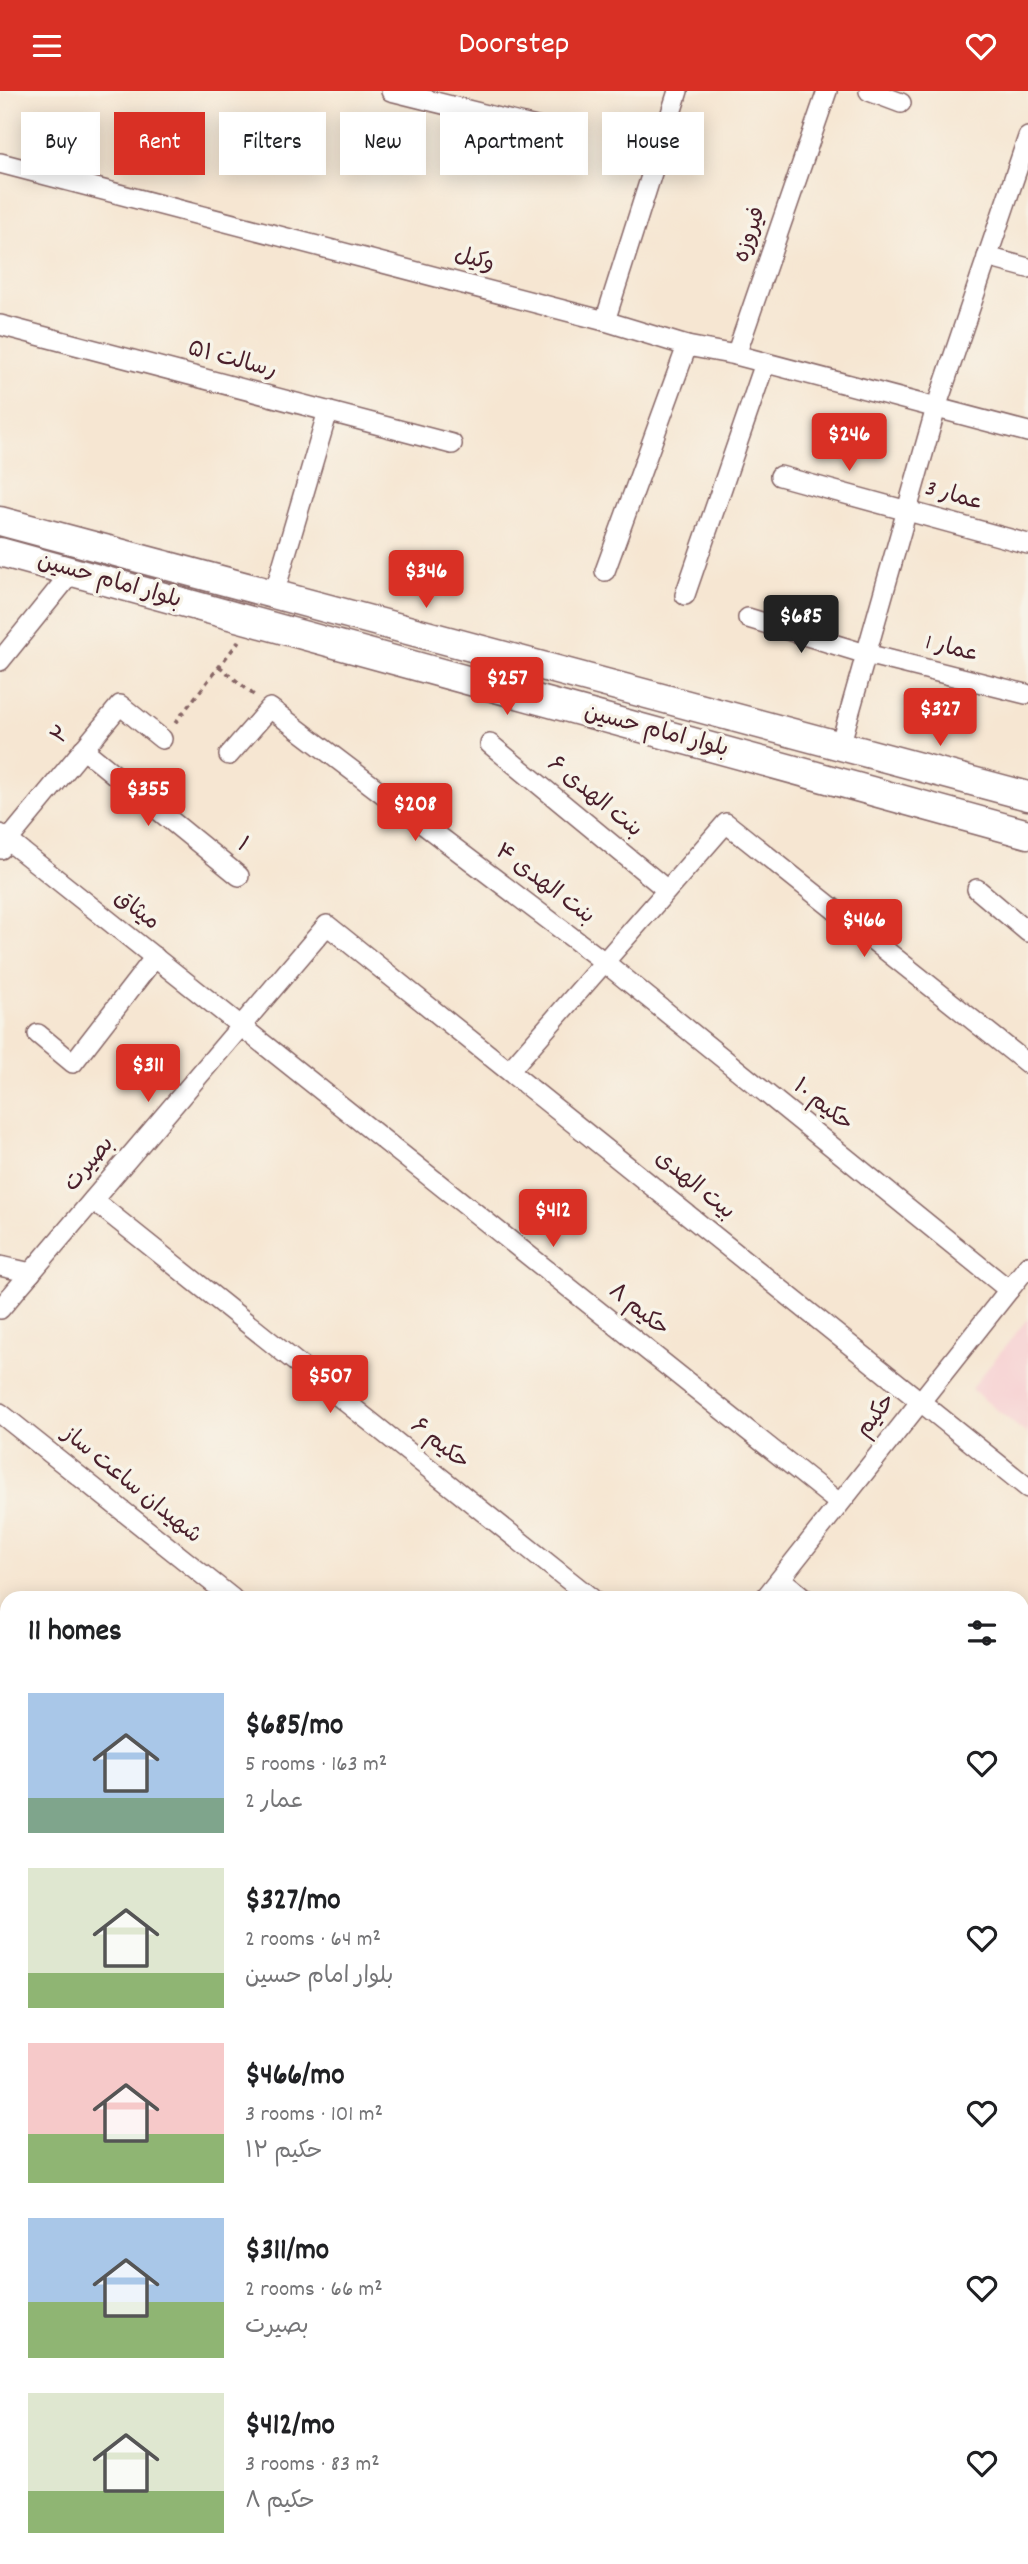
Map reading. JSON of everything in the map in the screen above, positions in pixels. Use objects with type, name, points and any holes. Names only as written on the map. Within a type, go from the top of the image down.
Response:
[{"type":"main road","name":"بلوار امام حسین","points":[[0,521],[1028,796]]},
{"type":"main road","name":"بلوار امام حسین","points":[[0,552],[1028,834]]},
{"type":"main road","points":[[443,674],[451,642]]},
{"type":"street","points":[[391,91],[475,112]]},
{"type":"street","points":[[604,321],[678,91]]},
{"type":"street","name":"فیروزه","points":[[736,355],[827,91]]},
{"type":"street","points":[[869,91],[901,103]]},
{"type":"street","points":[[840,746],[936,408],[1028,137]]},
{"type":"street","name":"وکیل","points":[[0,164],[604,321],[687,346],[736,355],[1028,432]]},
{"type":"street","points":[[987,257],[1028,268]]},
{"type":"street","name":"رسالت ۵۱","points":[[0,325],[452,444]]},
{"type":"street","points":[[605,571],[687,346]]},
{"type":"street","points":[[685,595],[765,363]]},
{"type":"street","points":[[274,594],[328,411]]},
{"type":"street","name":"عمار 3","points":[[780,476],[1028,544]]},
{"type":"street","points":[[0,661],[72,572]]},
{"type":"street","name":"عمار 1","points":[[748,618],[866,654],[1026,694]]},
{"type":"street","name":"۲","points":[[3,842],[120,705],[162,739]]},
{"type":"street","points":[[229,755],[270,708]]},
{"type":"street","name":"بنت الهدی ۴","points":[[270,708],[603,961]]},
{"type":"street","name":"بنت الهدی ۶","points":[[490,744],[667,890]]},
{"type":"street","name":"۱","points":[[83,749],[239,876]]},
{"type":"street","points":[[510,1070],[726,823],[1028,1064]]},
{"type":"street","name":"میثاق","points":[[3,842],[242,1026]]},
{"type":"street","points":[[977,889],[1028,932]]},
{"type":"street","name":"بصیرت","points":[[0,1309],[327,925]]},
{"type":"street","name":"بیت الهدی","points":[[327,925],[922,1399],[1028,1488]]},
{"type":"street","points":[[38,1034],[73,1063],[155,957]]},
{"type":"street","name":"حکیم ۱۰","points":[[603,961],[1009,1290]]},
{"type":"street","name":"حکیم ۸","points":[[242,1026],[839,1503]]},
{"type":"street","name":"حکیم ۶","points":[[93,1200],[582,1591]]},
{"type":"street","points":[[0,1266],[31,1273]]},
{"type":"street","name":"حکیم","points":[[771,1591],[1028,1266]]},
{"type":"street","name":"شهیدان ساعت ساز","points":[[0,1413],[223,1591]]},
{"type":"street","points":[[781,1579],[796,1591]]},
{"type":"path","points":[[162,739],[253,622]]},
{"type":"path","points":[[219,666],[270,708]]},
{"type":"shaded area","points":[[1028,1318],[1028,1435],[971,1389]]}]
